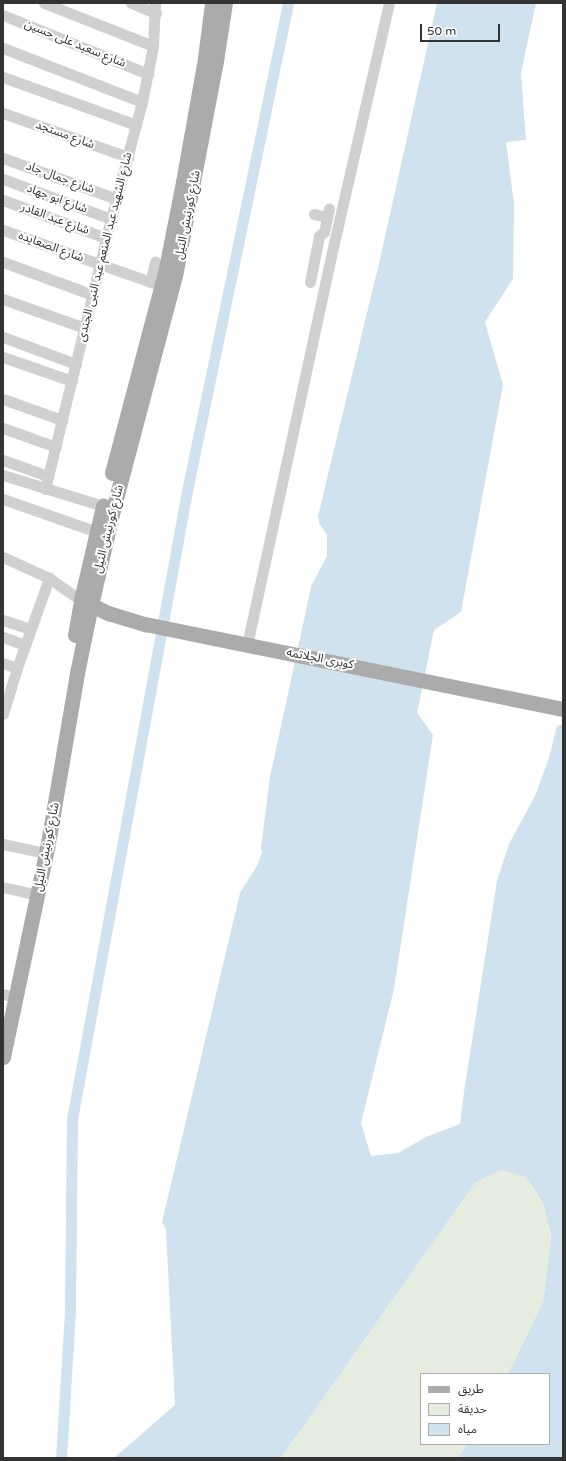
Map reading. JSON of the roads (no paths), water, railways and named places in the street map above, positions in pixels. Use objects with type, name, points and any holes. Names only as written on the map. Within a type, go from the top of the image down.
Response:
[{"type":"main road","name":"شارع كورنيش النيل","points":[[162,307],[156,284],[184,175],[205,58],[212,3]]},
{"type":"main road","name":"شارع كورنيش النيل","points":[[3,1057],[47,849],[77,672],[97,532],[103,506],[122,455],[194,184],[225,3]]},
{"type":"main road","name":"شارع كورنيش النيل","points":[[3,1011],[5,995],[37,851],[86,602],[113,510],[122,455]]},
{"type":"main road","name":"كوبرى الجلاتمه","points":[[86,602],[145,624],[563,709]]},
{"type":"street","points":[[44,3],[153,46]]},
{"type":"street","points":[[131,3],[156,8]]},
{"type":"street","points":[[248,645],[334,243],[389,3]]},
{"type":"street","name":"شارع الشهيد عبد المنعم عبد النبى الجندى","points":[[45,489],[106,238],[142,102],[153,46],[156,8]]},
{"type":"street","name":"شارع سعيد على حسين","points":[[3,15],[148,74]]},
{"type":"street","points":[[3,48],[142,102]]},
{"type":"street","points":[[3,77],[136,125]]},
{"type":"street","name":"شارع مستجد","points":[[3,113],[128,157]]},
{"type":"street","name":"شارع جمال جاد","points":[[3,158],[117,199]]},
{"type":"street","name":"شارع ابو جهاد","points":[[3,178],[111,219]]},
{"type":"street","name":"شارع عبد القادر","points":[[3,200],[106,238]]},
{"type":"street","points":[[314,214],[328,213],[340,216]]},
{"type":"street","points":[[310,282],[319,236],[324,233],[328,213]]},
{"type":"street","name":"شارع الصعايده","points":[[3,230],[156,284]]},
{"type":"street","points":[[318,241],[334,243]]},
{"type":"street","points":[[3,262],[93,295]]},
{"type":"street","points":[[155,262],[156,284]]},
{"type":"street","points":[[3,299],[85,328]]},
{"type":"street","points":[[3,337],[76,364]]},
{"type":"street","points":[[3,357],[72,380]]},
{"type":"street","points":[[3,399],[62,420]]},
{"type":"street","points":[[3,428],[56,446]]},
{"type":"street","points":[[3,460],[48,476]]},
{"type":"street","points":[[3,475],[103,506]]},
{"type":"street","points":[[3,499],[97,532]]},
{"type":"street","points":[[3,557],[50,578],[86,602]]},
{"type":"street","points":[[3,714],[30,629],[50,578]]},
{"type":"street","points":[[3,620],[30,629]]},
{"type":"street","points":[[3,637],[25,645]]},
{"type":"street","points":[[3,663],[17,668]]},
{"type":"street","points":[[3,844],[37,851]]},
{"type":"street","points":[[3,887],[28,893]]},
{"type":"water","points":[[437,3],[536,3],[521,73],[526,140],[506,142],[514,204],[513,279],[485,322],[503,385],[461,612],[434,630],[417,713],[433,735],[394,989],[361,1123],[371,1156],[398,1153],[426,1137],[460,1124],[497,881],[509,844],[535,796],[549,758],[557,726],[563,724],[563,1458],[457,1458],[466,1445],[550,1445],[550,1373],[508,1373],[543,1302],[551,1236],[543,1203],[526,1177],[501,1170],[475,1183],[281,1458],[114,1458],[175,1405],[166,1230],[162,1222],[240,893],[258,864],[272,820],[327,557],[327,535],[319,523],[318,516],[380,259]]},
{"type":"waterway","points":[[61,1458],[70,1309],[72,1119],[188,486],[288,3]]},
{"type":"waterway","points":[[266,848],[275,777],[316,587],[330,561]]}]
